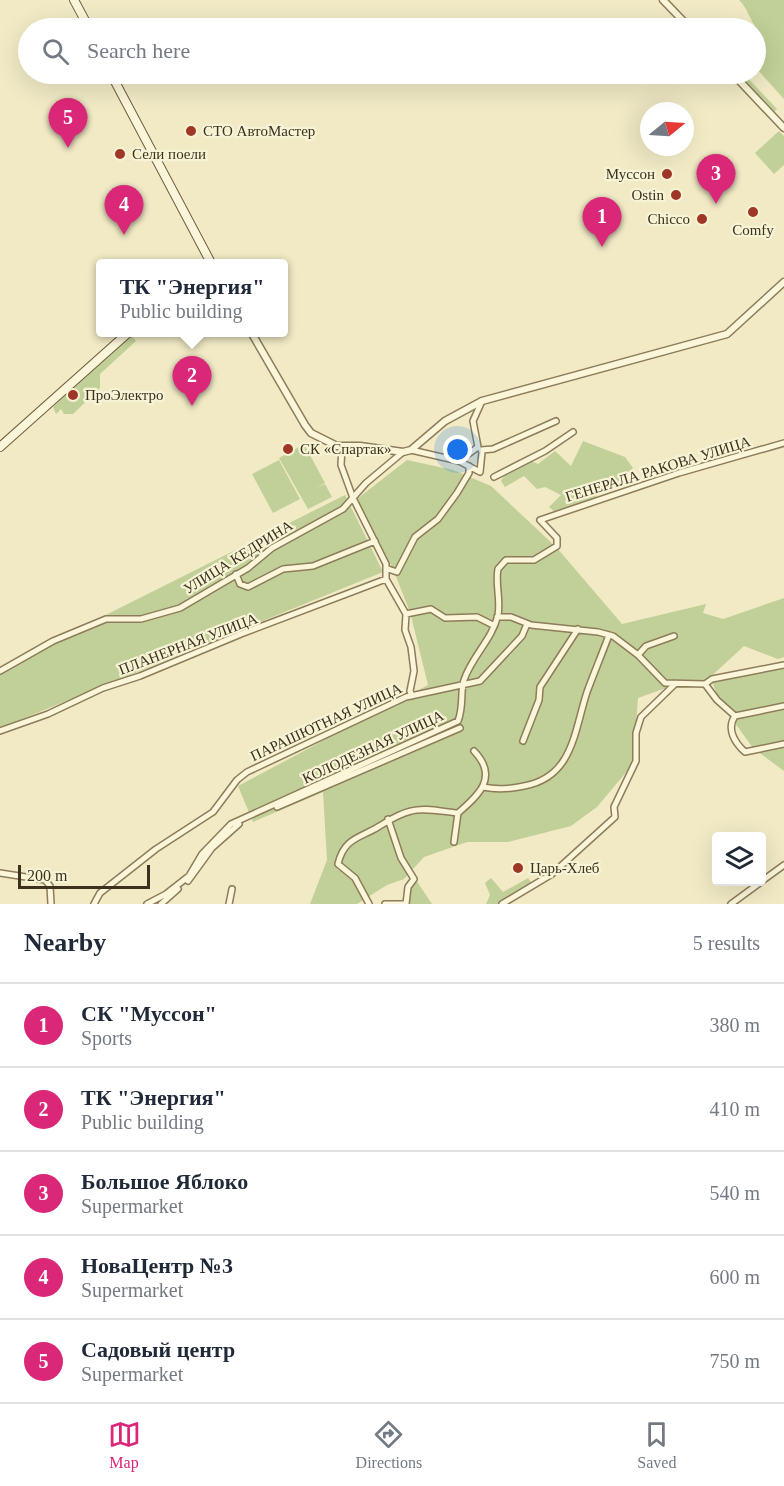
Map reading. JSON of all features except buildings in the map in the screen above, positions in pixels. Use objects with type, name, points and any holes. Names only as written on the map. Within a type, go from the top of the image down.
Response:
[{"type":"main road","points":[[74,0],[84,18]]},
{"type":"main road","points":[[116,84],[207,259]]},
{"type":"main road","points":[[0,447],[124,337]]},
{"type":"street","points":[[663,0],[680,18]]},
{"type":"street","points":[[743,84],[784,127]]},
{"type":"street","points":[[253,337],[305,425],[320,437],[342,446],[403,452],[411,450],[445,420],[482,401],[727,334],[784,282]]},
{"type":"street","points":[[473,421],[482,401]]},
{"type":"street","points":[[411,450],[470,466],[480,472],[480,450],[473,421],[464,409]]},
{"type":"street","points":[[441,458],[467,455],[556,421]]},
{"type":"street","points":[[494,477],[573,432]]},
{"type":"street","name":"ГЕНЕРАЛА РАКОВА УЛИЦА","points":[[540,520],[680,473],[784,443]]},
{"type":"street","points":[[342,446],[341,465],[353,498],[388,569],[386,579],[406,614],[405,630],[411,647],[414,671],[410,691],[412,696]]},
{"type":"street","name":"УЛИЦА КЕДРИНА","points":[[0,671],[53,641],[106,619],[141,620],[168,614],[248,568],[272,548],[343,509],[403,452]]},
{"type":"street","points":[[388,569],[397,572],[415,537],[438,519],[457,493],[469,473],[470,466]]},
{"type":"street","name":"КОЛОДЕЗНАЯ УЛИЦА","points":[[147,904],[166,894],[189,876],[202,854],[231,824],[458,721],[464,695],[463,683],[479,651],[488,641],[497,617],[497,574],[501,565],[510,559],[534,560],[557,546],[558,540],[540,520]]},
{"type":"street","points":[[236,574],[240,584],[248,587],[283,569],[313,566],[375,541]]},
{"type":"street","name":"ПЛАНЕРНАЯ УЛИЦА","points":[[0,731],[48,714],[103,688],[194,655],[241,634],[386,579]]},
{"type":"street","points":[[406,614],[431,609],[445,618],[477,617],[493,625]]},
{"type":"street","points":[[497,617],[511,617],[527,624],[554,629],[578,629],[609,635],[638,655],[665,683],[674,685],[705,684],[712,679],[784,664]]},
{"type":"street","name":"ПАРАШЮТНАЯ УЛИЦА","points":[[94,904],[100,893],[156,849],[208,817],[237,780],[247,772],[412,696],[454,688],[463,683],[484,678],[522,636],[527,624]]},
{"type":"street","points":[[523,741],[539,700],[540,687],[578,629]]},
{"type":"street","points":[[483,787],[495,789],[527,786],[554,775],[569,749],[609,635]]},
{"type":"street","points":[[638,655],[646,646],[674,636]]},
{"type":"street","points":[[705,684],[717,700],[735,716]]},
{"type":"street","points":[[502,904],[552,874],[615,817],[614,807],[636,760],[636,733],[641,717],[674,685]]},
{"type":"street","points":[[784,706],[735,716],[731,723],[731,731],[740,747],[746,752],[784,744]]},
{"type":"street","name":"КОЛОДЕЗНАЯ УЛИЦА","points":[[161,904],[194,877],[212,848],[233,827],[460,728]]},
{"type":"street","points":[[369,904],[355,878],[338,864],[340,854],[360,834],[379,827],[388,819],[411,811],[458,813],[480,795],[483,787],[485,778],[483,761],[474,751]]},
{"type":"street","points":[[454,842],[458,813]]},
{"type":"street","points":[[384,904],[405,904],[408,887],[414,879],[401,858],[388,819]]},
{"type":"street","points":[[766,878],[784,865]]},
{"type":"street","points":[[0,873],[47,882],[51,904]]},
{"type":"street","points":[[731,904],[754,886]]},
{"type":"street","points":[[229,904],[232,889]]},
{"type":"green space","points":[[739,0],[784,0],[784,99],[766,79],[766,18],[750,18]]},
{"type":"green space","points":[[745,84],[753,84],[777,109],[773,113]]},
{"type":"green space","points":[[779,131],[784,136],[784,165],[774,174],[755,153]]},
{"type":"green space","points":[[127,337],[133,337],[136,341],[100,374],[100,388],[73,414],[64,414],[61,409],[56,414],[53,407]]},
{"type":"green space","points":[[583,441],[625,457],[633,468],[614,485],[606,487],[590,502],[556,513],[549,507],[561,495],[545,487],[537,489],[524,476],[505,487],[501,481],[504,476],[531,461],[538,464],[555,451],[571,466]]},
{"type":"green space","points":[[304,444],[325,483],[316,488],[325,484],[332,497],[308,509],[279,458]]},
{"type":"green space","points":[[279,460],[300,499],[273,513],[252,474]]},
{"type":"green space","points":[[407,460],[453,470],[491,486],[557,548],[622,624],[706,604],[703,613],[723,619],[784,598],[784,657],[778,659],[744,646],[705,682],[674,685],[638,698],[633,764],[597,807],[571,826],[508,842],[467,842],[424,857],[404,879],[387,885],[357,904],[310,904],[327,860],[323,792],[253,822],[238,786],[428,685],[410,612],[393,569],[357,499]]},
{"type":"green space","points":[[345,495],[383,572],[0,728],[0,668]]},
{"type":"green space","points":[[784,662],[784,771],[753,748],[719,701],[712,681]]},
{"type":"green space","points":[[491,878],[503,892],[528,878],[532,883],[497,904],[486,904],[490,895],[485,883]]},
{"type":"green space","points":[[416,880],[432,904],[410,904],[409,892]]},
{"type":"place","name":"СТО АвтоМастер","points":[[191,131]]},
{"type":"place","name":"Садовый центр","points":[[68,148]]},
{"type":"place","name":"Сели поели","points":[[120,154]]},
{"type":"place","name":"Муссон","points":[[667,174]]},
{"type":"place","name":"Ostin","points":[[676,195]]},
{"type":"place","name":"Большое Яблоко","points":[[716,204]]},
{"type":"place","name":"Comfy","points":[[753,212]]},
{"type":"place","name":"Chicco","points":[[702,219]]},
{"type":"place","name":"НоваЦентр №3","points":[[124,235]]},
{"type":"place","name":"СК \"Муссон\"","points":[[602,247]]},
{"type":"place","name":"ПроЭлектро","points":[[73,395]]},
{"type":"place","name":"ТК \"Энергия\"","points":[[192,406]]},
{"type":"place","name":"СК «Спартак»","points":[[288,449]]},
{"type":"place","name":"Царь-Хлеб","points":[[518,868]]}]
